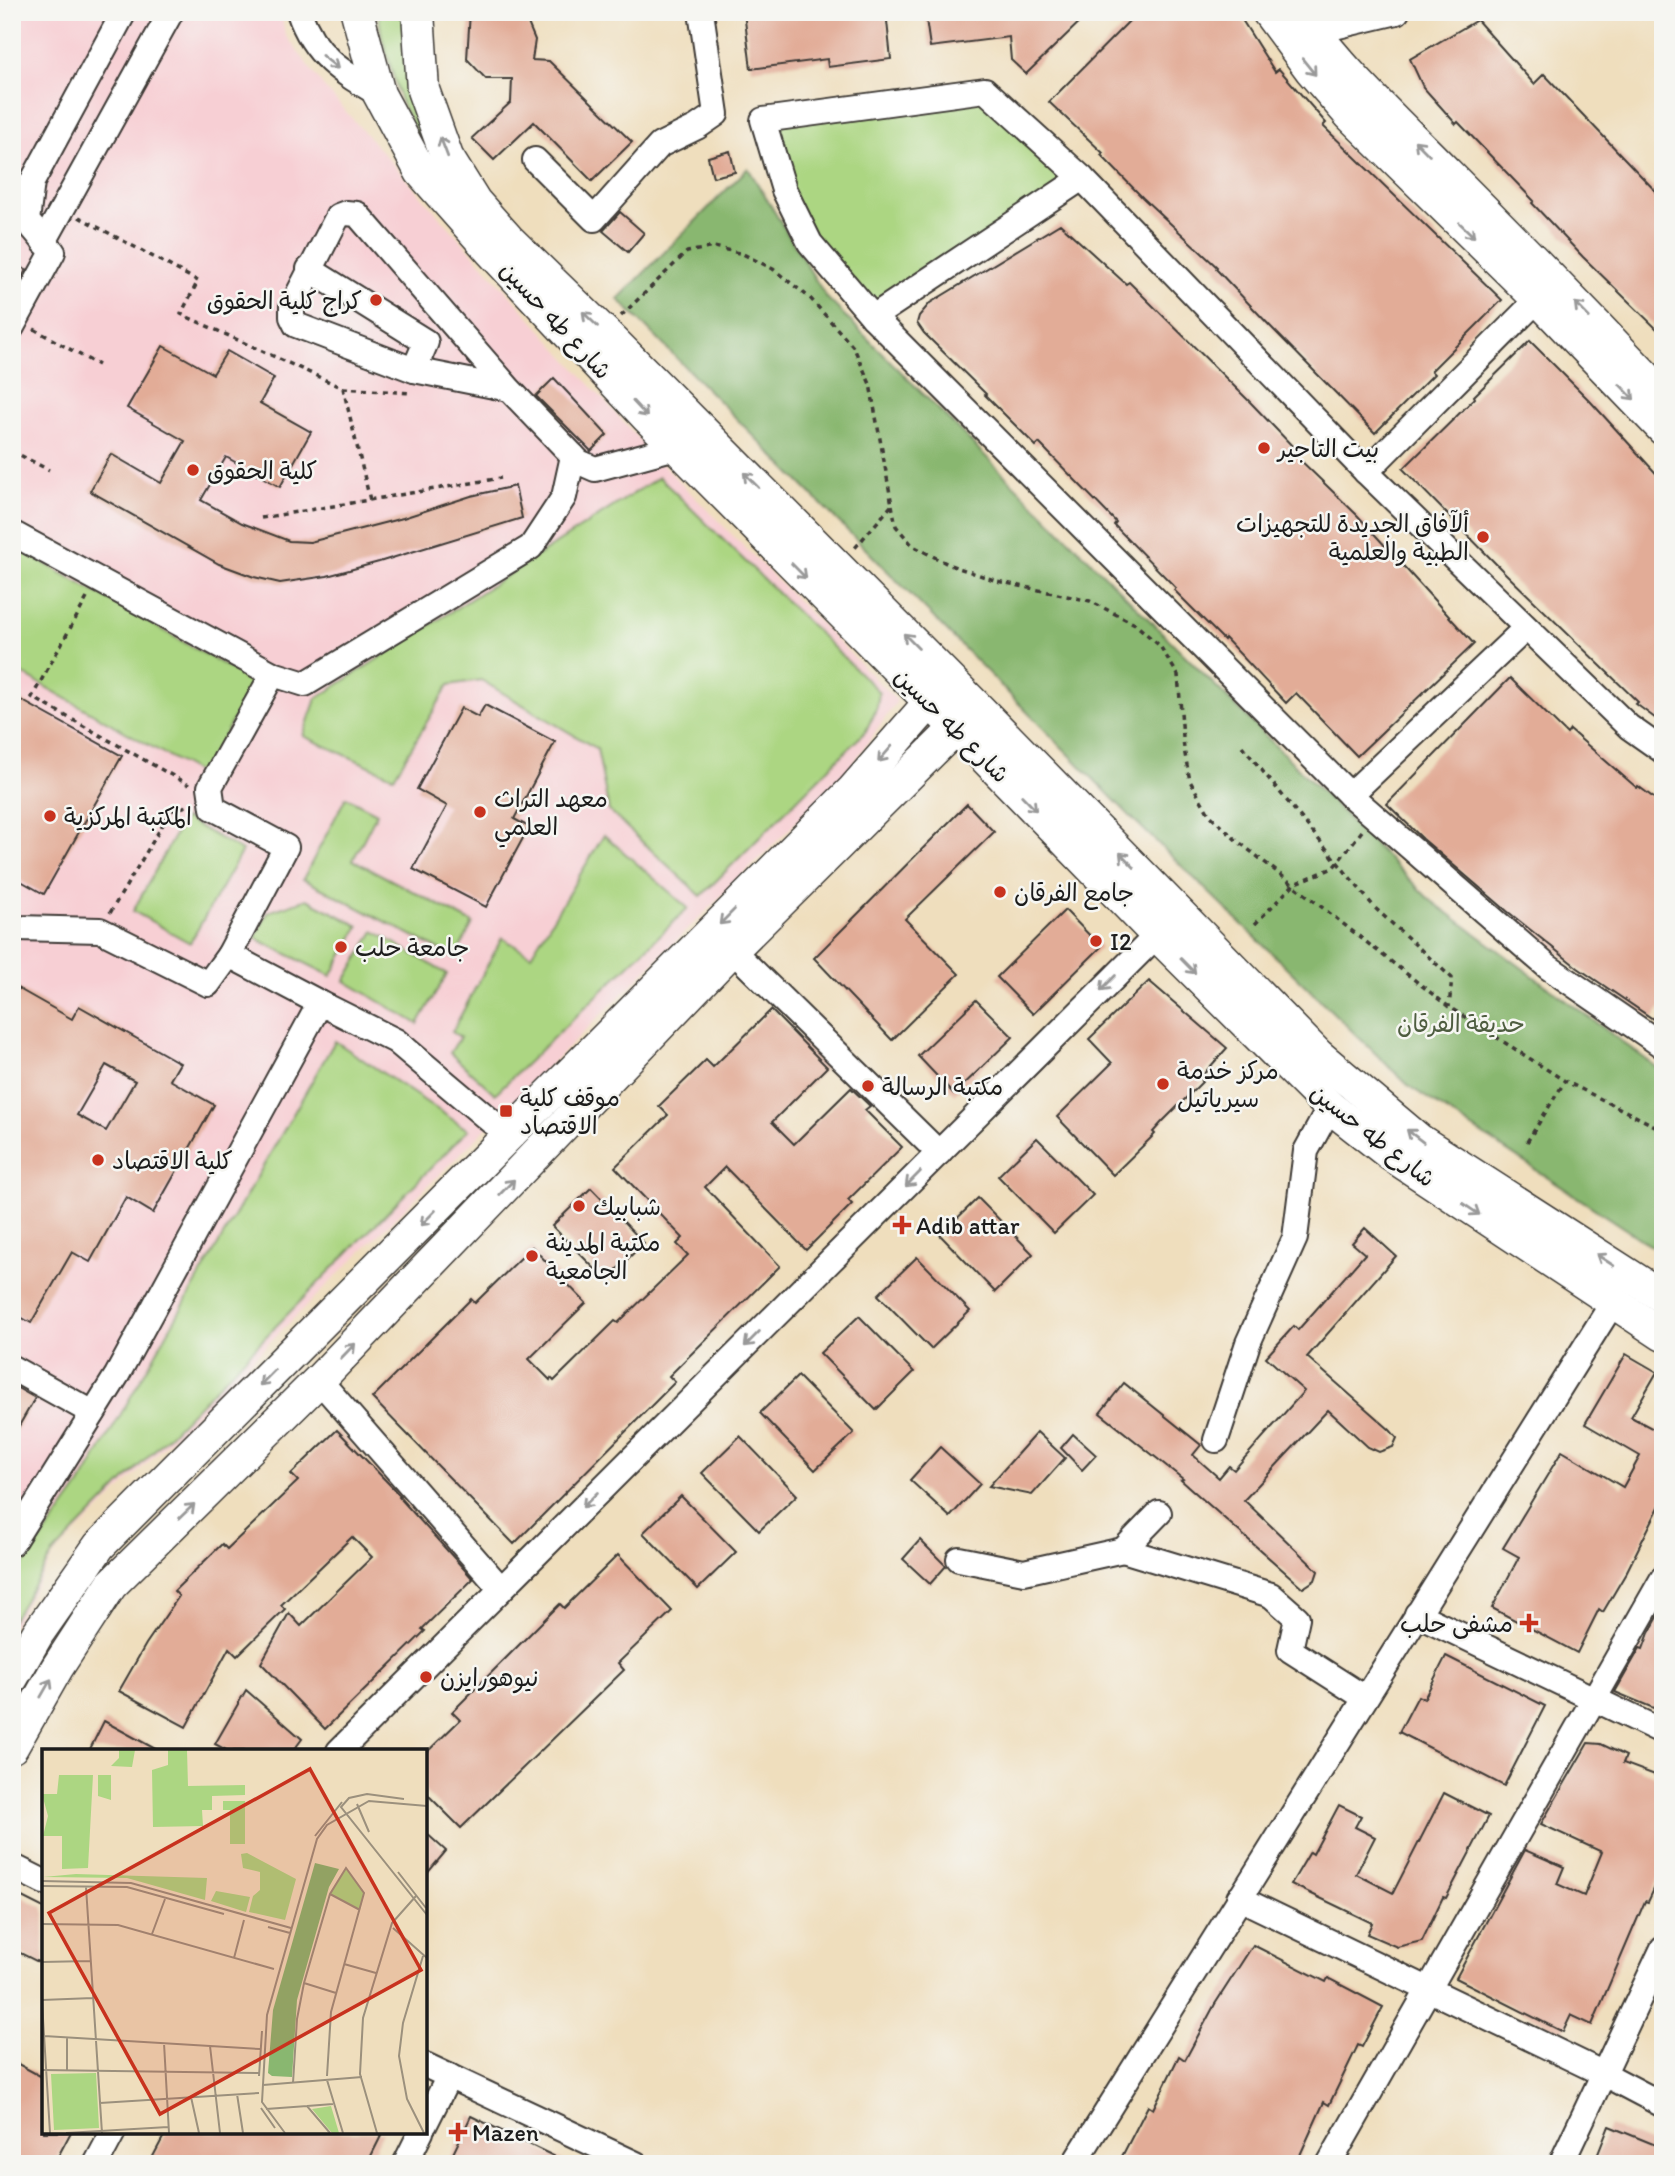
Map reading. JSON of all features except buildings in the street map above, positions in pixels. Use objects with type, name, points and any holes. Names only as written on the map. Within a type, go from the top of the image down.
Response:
[{"type":"main road","name":"شارع طه حسين","points":[[357,12],[379,94],[421,172],[490,250],[676,447],[940,691]]},
{"type":"main road","points":[[1268,12],[1304,61],[1350,115],[1502,247],[1663,395]]},
{"type":"main road","points":[[12,1747],[57,1668],[111,1585],[319,1380],[733,950],[966,717],[940,691],[838,567],[508,239],[475,202],[447,157],[423,90],[421,18]]},
{"type":"main road","points":[[1306,22],[1502,247],[1538,299],[1663,429]]},
{"type":"main road","points":[[12,1678],[38,1633],[99,1546],[843,800],[940,691]]},
{"type":"main road","name":"شارع طه حسين","points":[[966,717],[1157,935],[1330,1107],[1391,1155],[1612,1304],[1663,1335]]},
{"type":"main road","name":"شارع طه حسين","points":[[966,717],[1318,1055],[1419,1140],[1663,1297]]},
{"type":"street","points":[[14,323],[53,252],[27,221],[32,182],[124,12]]},
{"type":"street","points":[[44,242],[171,12]]},
{"type":"street","points":[[299,12],[305,32],[320,54],[347,76],[379,94]]},
{"type":"street","points":[[534,160],[594,219],[660,145],[697,127],[716,114],[701,12]]},
{"type":"street","points":[[1306,22],[1397,12]]},
{"type":"street","points":[[1663,751],[1629,727],[1526,628],[1366,472],[1082,178],[985,90],[763,120],[784,190],[810,243],[873,317],[1350,795],[1548,967],[1663,1046]]},
{"type":"street","points":[[873,317],[1082,178]]},
{"type":"street","points":[[509,389],[414,370],[296,325],[292,317],[292,306],[338,216],[346,213],[357,215],[509,389],[579,462],[595,469],[676,447]]},
{"type":"street","points":[[309,269],[426,342]]},
{"type":"street","points":[[1366,472],[1538,299]]},
{"type":"street","points":[[414,370],[443,313]]},
{"type":"street","points":[[12,533],[273,674],[305,684],[531,547],[564,497],[573,456]]},
{"type":"street","points":[[1350,795],[1526,628]]},
{"type":"street","points":[[12,925],[17,928],[100,930],[208,984],[229,956],[286,847],[213,808],[210,787],[273,674]]},
{"type":"street","points":[[341,1749],[1157,935]]},
{"type":"street","points":[[733,950],[939,1153]]},
{"type":"street","points":[[229,956],[396,1041],[492,1122]]},
{"type":"street","points":[[12,1543],[123,1363],[320,1003]]},
{"type":"street","points":[[1216,1440],[1248,1343],[1295,1238],[1306,1151],[1330,1107]]},
{"type":"street","points":[[1074,2164],[1612,1304]]},
{"type":"street","points":[[12,1368],[93,1413]]},
{"type":"street","points":[[319,1380],[501,1589]]},
{"type":"street","points":[[1123,1550],[1159,1514]]},
{"type":"street","points":[[959,1559],[1024,1572],[1123,1550],[1271,1595],[1297,1619],[1290,1650],[1364,1698]]},
{"type":"street","points":[[1329,2164],[1663,1578]]},
{"type":"street","points":[[1417,1614],[1663,1732]]},
{"type":"street","points":[[12,1866],[42,1881]]},
{"type":"street","points":[[1239,1898],[1663,2105]]},
{"type":"street","points":[[1561,2164],[1663,1948]]},
{"type":"street","points":[[427,2066],[636,2164]]},
{"type":"street","points":[[427,2120],[449,2077]]},
{"type":"street","points":[[96,2164],[112,2134]]},
{"type":"street","points":[[405,2164],[420,2134]]},
{"type":"path","points":[[62,207],[198,281],[181,314],[343,388],[370,500]]},
{"type":"path","points":[[604,332],[687,252],[714,247],[743,254],[773,269],[810,298],[854,348],[870,384],[896,526],[914,547],[950,565],[997,581],[1090,601],[1135,624],[1160,646],[1178,674],[1184,750],[1190,781],[1209,814],[1235,839],[1449,1007],[1565,1081],[1663,1130]]},
{"type":"path","points":[[14,323],[97,365]]},
{"type":"path","points":[[12,450],[49,470]]},
{"type":"path","points":[[261,518],[501,478]]},
{"type":"path","points":[[838,567],[892,505]]},
{"type":"path","points":[[98,579],[32,697],[212,798]]},
{"type":"path","points":[[1242,746],[1375,908],[1452,978],[1449,1007]]},
{"type":"path","points":[[100,930],[171,811],[212,798]]},
{"type":"path","points":[[1255,924],[1294,884],[1334,868],[1374,816]]},
{"type":"path","points":[[1527,1142],[1565,1081]]},
{"type":"shaded area","name":"جامعة حلب","points":[[12,12],[281,12],[285,34],[324,87],[652,454],[897,701],[848,771],[53,1556],[12,1628]]},
{"type":"green space","points":[[378,12],[405,12],[434,166],[401,102],[382,38]]},
{"type":"green space","points":[[985,90],[1082,178],[873,317],[810,243],[763,120]]},
{"type":"green space","name":"حديقة الفرقان","points":[[748,168],[826,297],[1429,899],[1663,1072],[1663,1254],[1409,1086],[1135,821],[618,299]]},
{"type":"green space","points":[[659,477],[879,692],[877,707],[866,731],[701,896],[609,811],[597,749],[481,680],[449,685],[394,777],[303,736],[316,699]]},
{"type":"green space","points":[[12,545],[254,682],[202,775],[12,668]]},
{"type":"green space","points":[[346,797],[377,813],[353,860],[473,923],[455,958],[303,879]]},
{"type":"green space","points":[[184,818],[242,851],[190,943],[133,911]]},
{"type":"green space","points":[[604,835],[688,908],[495,1094],[450,1053],[460,1037],[452,1032],[502,938],[531,955]]},
{"type":"green space","points":[[307,899],[359,926],[331,976],[255,938],[268,912]]},
{"type":"green space","points":[[374,931],[447,974],[418,1024],[345,981]]},
{"type":"green space","points":[[335,1041],[468,1130],[52,1555],[12,1621],[12,1580],[79,1487]]},
{"type":"place","name":"كراج كلية الحقوق","points":[[376,300]]},
{"type":"place","name":"بيت التاجير","points":[[1264,448]]},
{"type":"place","name":"كلية الحقوق","points":[[193,470]]},
{"type":"place","name":"ألآفاق الجديدة للتجهيزات الطبية والعلمية","points":[[1483,537]]},
{"type":"place","name":"معهد التراث العلمي","points":[[480,812]]},
{"type":"place","name":"المكتبة المركزية","points":[[50,816]]},
{"type":"place","name":"جامع الفرقان","points":[[1000,892]]},
{"type":"place","name":"I2","points":[[1096,941]]},
{"type":"place","name":"جامعة حلب","points":[[341,947]]},
{"type":"place","name":"مركز خدمة سيرياتيل","points":[[1163,1084]]},
{"type":"place","name":"مكتبة الرسالة","points":[[868,1086]]},
{"type":"place","name":"موقف كلية الاقتصاد","points":[[506,1111]]},
{"type":"place","name":"كلية الاقتصاد","points":[[98,1160]]},
{"type":"place","name":"شبابيك","points":[[579,1206]]},
{"type":"place","name":"Adib attar","points":[[902,1225]]},
{"type":"place","name":"مكتبة المدينة الجامعية","points":[[532,1256]]},
{"type":"place","name":"مشفى حلب","points":[[1529,1623]]},
{"type":"place","name":"نيوهورايزن","points":[[426,1677]]},
{"type":"place","name":"Mazen","points":[[458,2132]]}]
